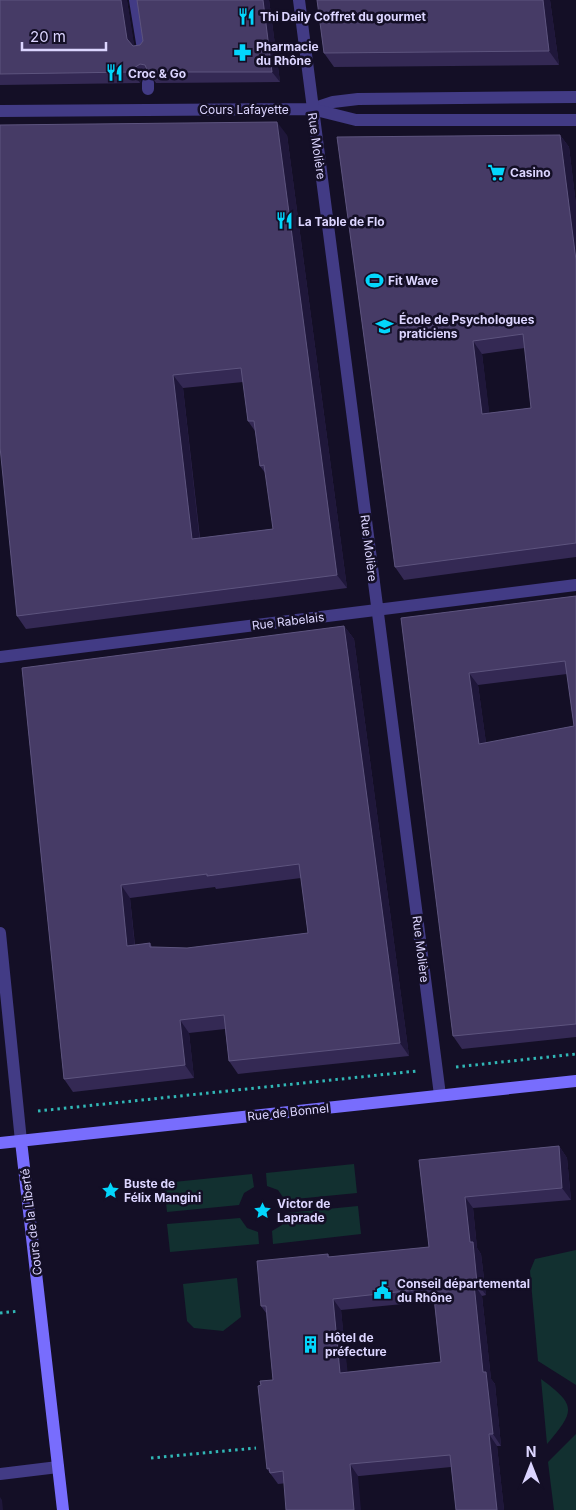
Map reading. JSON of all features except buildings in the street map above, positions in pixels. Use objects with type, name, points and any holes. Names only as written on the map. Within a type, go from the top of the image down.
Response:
[{"type":"main road","name":"Rue de Bonnel","points":[[0,1143],[576,1081]]},
{"type":"main road","name":"Cours de la Liberté","points":[[21,1141],[62,1510]]},
{"type":"street","points":[[135,0],[143,50]]},
{"type":"street","name":"Rue Molière","points":[[299,0],[440,1095]]},
{"type":"street","points":[[312,109],[333,102],[358,99],[576,97]]},
{"type":"street","name":"Cours Lafayette","points":[[0,111],[312,109],[356,120],[576,120]]},
{"type":"street","name":"Rue Rabelais","points":[[0,657],[576,585]]},
{"type":"street","name":"Cours de la Liberté","points":[[0,933],[21,1141]]},
{"type":"street","points":[[0,1474],[58,1467]]},
{"type":"path","points":[[18,1113],[576,1054]]},
{"type":"path","points":[[151,1458],[256,1448]]},
{"type":"green space","points":[[354,1164],[357,1193],[285,1200],[278,1190],[267,1186],[266,1173]]},
{"type":"green space","points":[[252,1174],[254,1187],[244,1193],[239,1205],[167,1212],[164,1183]]},
{"type":"green space","points":[[358,1206],[361,1234],[273,1244],[272,1231],[282,1225],[286,1213]]},
{"type":"green space","points":[[240,1218],[247,1228],[258,1232],[259,1244],[170,1252],[167,1224]]},
{"type":"green space","points":[[576,1250],[576,1385],[538,1361],[530,1271],[535,1259]]},
{"type":"green space","points":[[237,1278],[241,1317],[223,1331],[194,1328],[187,1321],[183,1284]]},
{"type":"green space","points":[[541,1379],[561,1395],[568,1408],[563,1423],[547,1444]]},
{"type":"green space","points":[[576,1434],[576,1510],[554,1510],[548,1462]]},
{"type":"place","name":"Thi Daily Coffret du gourmet","points":[[246,16]]},
{"type":"place","name":"Pharmacie du Rhône","points":[[242,53]]},
{"type":"place","name":"Croc & Go","points":[[114,73]]},
{"type":"place","name":"Casino","points":[[496,172]]},
{"type":"place","name":"La Table de Flo","points":[[284,221]]},
{"type":"place","name":"Fit Wave","points":[[374,280]]},
{"type":"place","name":"École de Psychologues praticiens","points":[[385,326]]},
{"type":"place","name":"Buste de Félix Mangini","points":[[110,1190]]},
{"type":"place","name":"Victor de Laprade","points":[[263,1210]]},
{"type":"place","name":"Conseil départemental du Rhône","points":[[383,1290]]},
{"type":"place","name":"Hôtel de préfecture","points":[[311,1344]]}]
